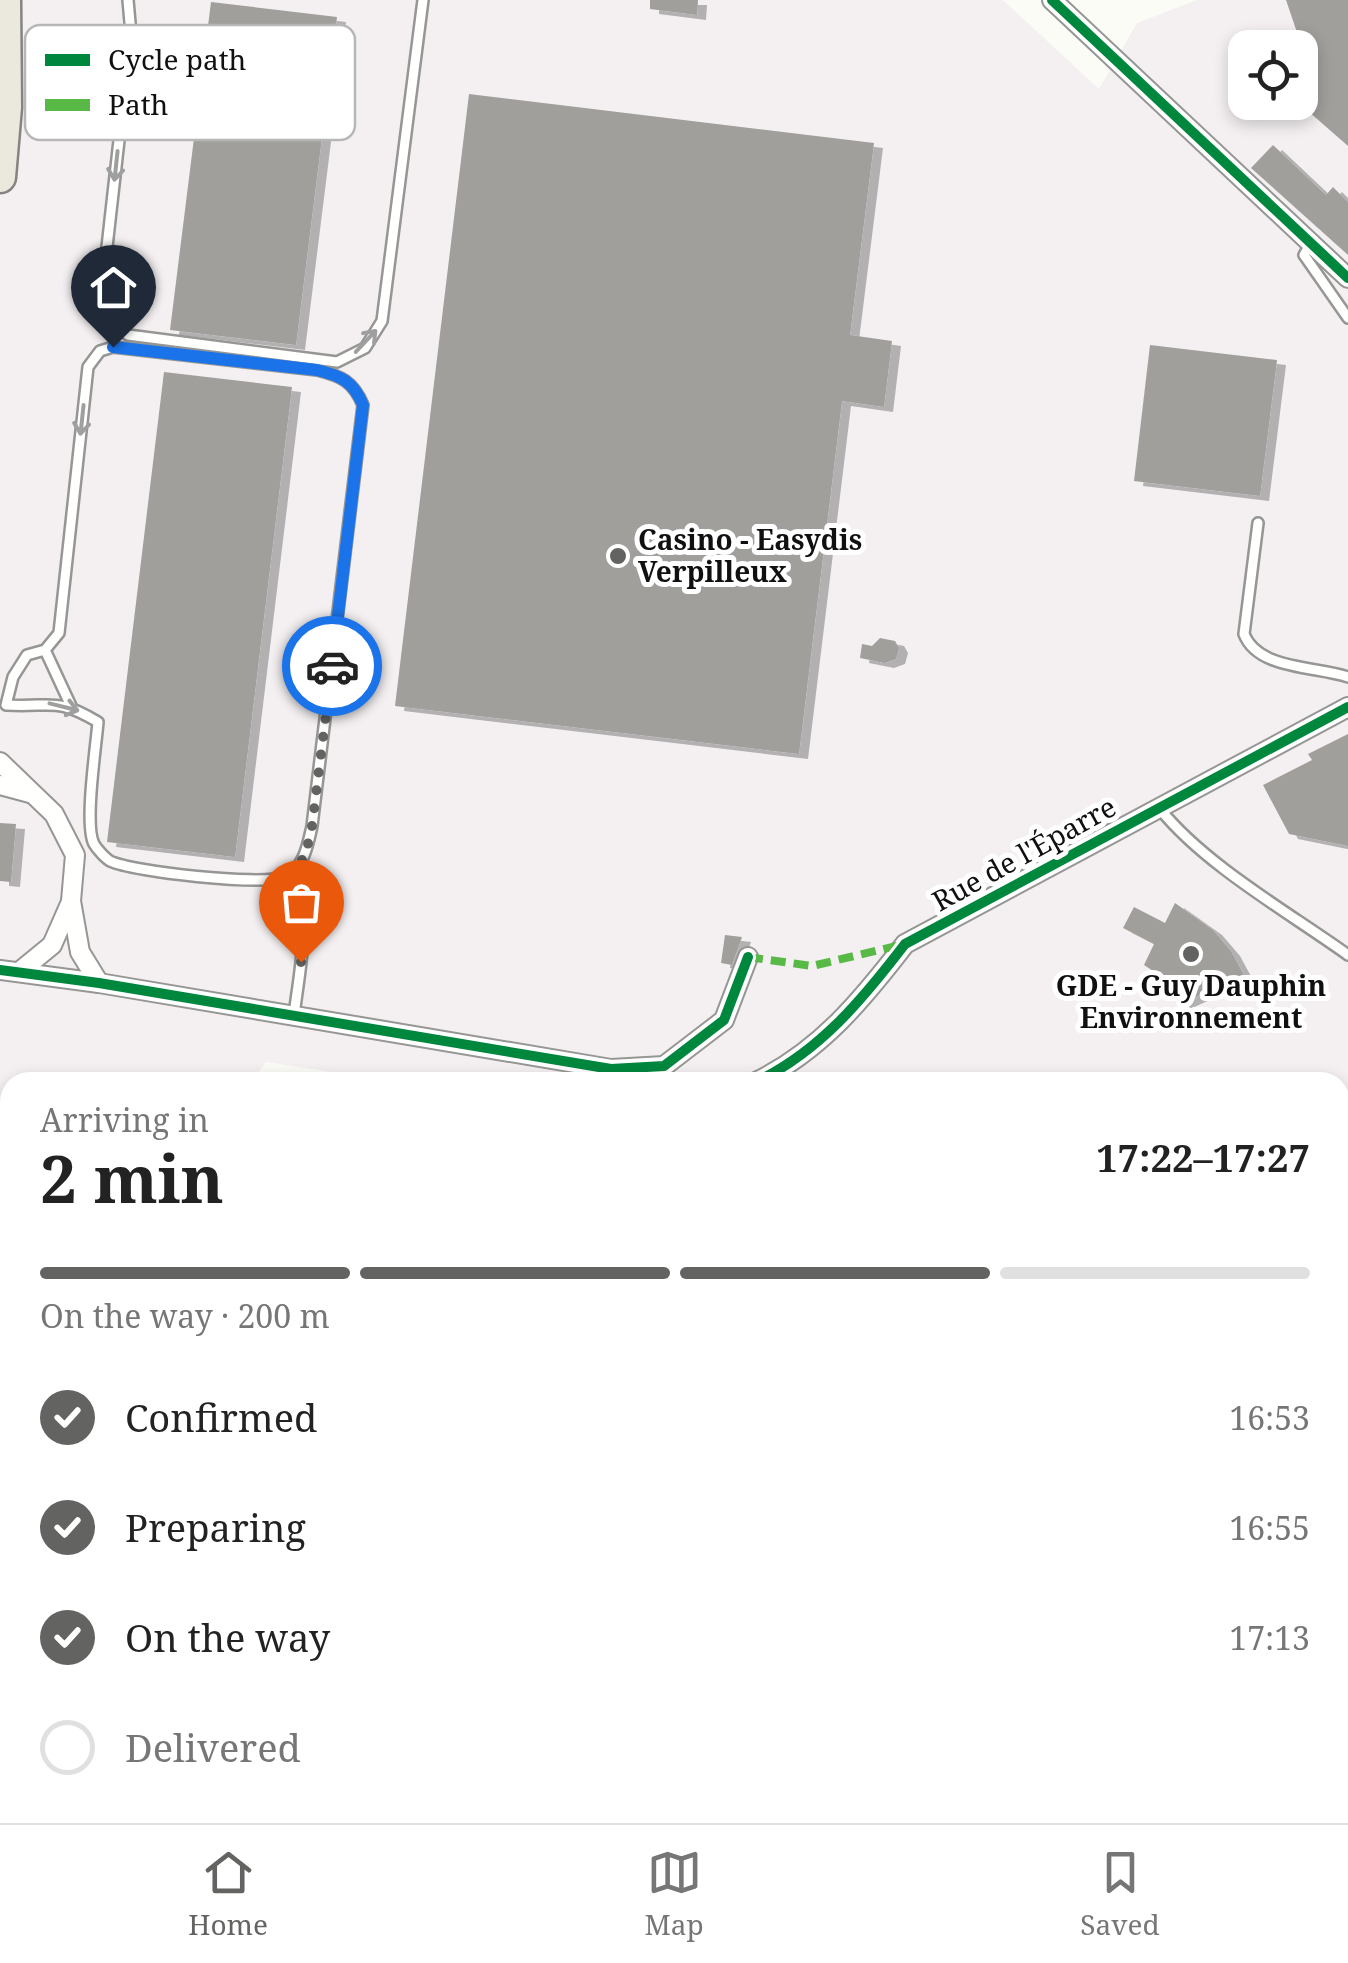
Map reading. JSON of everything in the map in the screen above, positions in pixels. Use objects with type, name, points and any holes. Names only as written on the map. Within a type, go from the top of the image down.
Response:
[{"type":"main road","points":[[0,177],[10,5]]},
{"type":"street","points":[[1052,0],[1348,278]]},
{"type":"street","name":"Rue de l'Éparre","points":[[776,1072],[834,1030],[905,944],[1348,707]]},
{"type":"street","points":[[0,762],[54,814],[75,856],[71,901],[80,952],[100,983]]},
{"type":"street","points":[[0,786],[35,794]]},
{"type":"street","points":[[10,971],[52,946],[71,901]]},
{"type":"street","points":[[10,971],[612,1069],[664,1066],[724,1020],[748,958]]},
{"type":"lane","points":[[128,0],[130,25]]},
{"type":"lane","points":[[119,140],[101,300],[106,320],[128,335],[337,362],[365,348],[382,322],[422,0]]},
{"type":"lane","points":[[1311,243],[1304,255],[1348,318]]},
{"type":"lane","points":[[113,347],[317,370],[342,376],[356,388],[363,405],[312,826],[305,857],[287,876],[259,882],[108,860],[93,842],[90,819],[98,722],[71,706],[51,703],[3,708],[13,677],[27,655],[44,650],[58,633],[88,367],[100,352],[113,347]]},
{"type":"lane","points":[[1258,522],[1244,634],[1248,646],[1268,658],[1348,677]]},
{"type":"lane","points":[[44,650],[71,706]]},
{"type":"lane","points":[[1158,806],[1176,829],[1210,857],[1348,955]]},
{"type":"lane","points":[[292,870],[303,902],[304,929],[294,1016]]},
{"type":"shaded area","points":[[0,0],[1003,0],[1099,89],[1137,23],[1197,0],[1348,0],[1348,1072],[330,1072],[266,1062],[259,1072],[0,1072]]},
{"type":"building","points":[[650,0],[698,0],[697,15],[650,9]]},
{"type":"building","points":[[1286,0],[1348,0],[1348,146],[1318,120],[1318,30],[1296,30]]},
{"type":"building","points":[[211,2],[337,17],[336,25],[208,25]]},
{"type":"building","name":"Casino - Easydis Verpilleux","points":[[469,94],[874,143],[850,335],[892,341],[884,407],[842,401],[799,754],[395,706]]},
{"type":"building","points":[[194,140],[322,140],[296,345],[170,330]]},
{"type":"building","points":[[1273,145],[1326,195],[1333,187],[1348,202],[1348,255],[1251,168]]},
{"type":"building","points":[[1150,345],[1277,360],[1260,496],[1134,481]]},
{"type":"building","points":[[164,372],[292,387],[235,857],[107,842]]},
{"type":"building","points":[[880,638],[895,641],[899,648],[896,659],[885,663],[860,658],[862,644],[872,646]]},
{"type":"building","points":[[1348,734],[1348,846],[1289,834],[1263,785],[1312,760],[1308,754]]},
{"type":"building","points":[[0,823],[16,824],[11,882],[0,881]]},
{"type":"building","name":"GDE - Guy Dauphin Environnement","points":[[1175,903],[1213,930],[1244,975],[1181,1004],[1162,977],[1144,965],[1154,944],[1123,928],[1134,907],[1165,923]]},
{"type":"building","points":[[725,935],[742,937],[732,965],[721,963]]},
{"type":"marked path","points":[[748,957],[812,966],[905,944]]},
{"type":"cycle path","points":[[1052,0],[1348,278]]},
{"type":"cycle path","points":[[774,1072],[838,1022],[905,944],[1348,707]]},
{"type":"cycle path","points":[[0,970],[99,983],[611,1069],[664,1066],[724,1020],[748,957]]},
{"type":"way so far","points":[[301,962],[303,902],[292,870],[305,857],[312,826],[332,666]]},
{"type":"place","name":"Casino - Easydis Verpilleux","points":[[618,556]]},
{"type":"place","name":"GDE - Guy Dauphin Environnement","points":[[1191,954]]},
{"type":"route","points":[[113,347],[317,370],[342,376],[356,388],[363,405],[332,666]]}]
